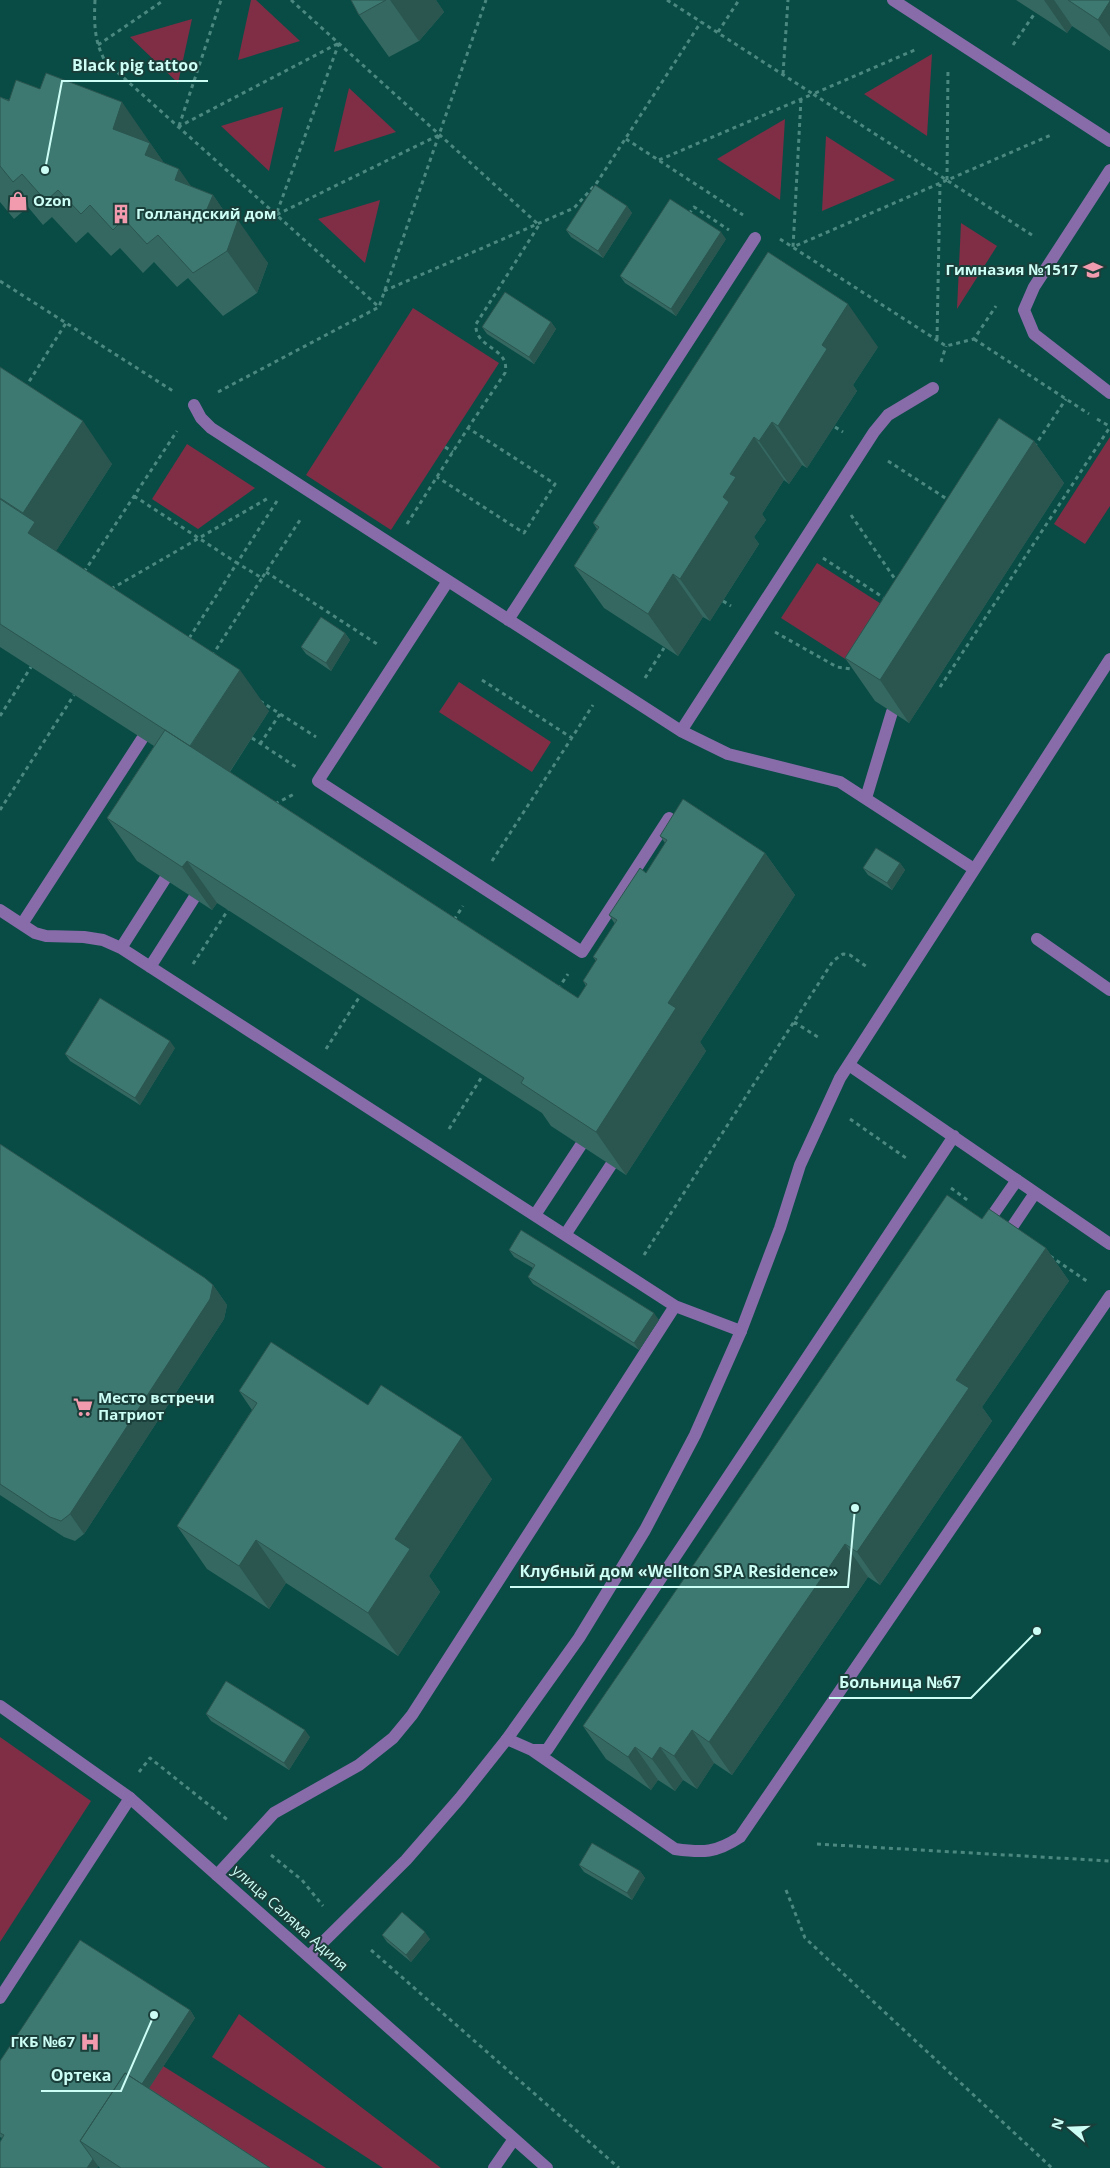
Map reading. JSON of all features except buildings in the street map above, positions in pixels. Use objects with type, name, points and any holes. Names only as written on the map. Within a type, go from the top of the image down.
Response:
[{"type":"street","points":[[893,0],[1110,140]]},
{"type":"street","points":[[1110,170],[1034,286],[1024,310],[1034,334],[1110,393]]},
{"type":"street","points":[[508,620],[753,241]]},
{"type":"street","points":[[681,731],[864,446],[888,415],[933,388]]},
{"type":"street","points":[[194,405],[201,418],[211,428],[288,484],[316,495],[681,731],[703,744],[728,754],[829,778],[866,798],[974,868]]},
{"type":"street","points":[[448,581],[318,781],[582,952],[668,818]]},
{"type":"street","points":[[309,1956],[406,1860],[460,1798],[507,1739],[579,1638],[645,1530],[695,1435],[741,1331],[800,1165],[821,1114],[849,1065],[974,868],[1110,659]]},
{"type":"street","points":[[866,798],[892,712]]},
{"type":"street","points":[[22,924],[142,739]]},
{"type":"street","points":[[121,948],[165,879]]},
{"type":"street","points":[[150,967],[194,898]]},
{"type":"street","points":[[0,910],[46,936],[84,937],[102,940],[121,948],[675,1306],[741,1331]]},
{"type":"street","points":[[1037,939],[1110,990]]},
{"type":"street","points":[[849,1065],[1110,1244]]},
{"type":"street","points":[[532,1750],[547,1750],[558,1734],[954,1136]]},
{"type":"street","points":[[534,1215],[580,1145]]},
{"type":"street","points":[[565,1235],[611,1165]]},
{"type":"street","points":[[979,1235],[1017,1180]]},
{"type":"street","points":[[998,1247],[1036,1193]]},
{"type":"street","points":[[507,1739],[532,1750],[675,1848],[700,1853],[724,1847],[740,1837],[1110,1296]]},
{"type":"street","points":[[218,1875],[274,1813],[359,1765],[393,1738],[412,1715],[675,1306]]},
{"type":"street","name":"улица Саляма Адиля","points":[[0,1706],[130,1798],[547,2168]]},
{"type":"street","points":[[0,1998],[130,1798]]},
{"type":"street","points":[[494,2168],[514,2139]]},
{"type":"path","points":[[96,0],[94,25],[98,45],[105,61],[379,307]]},
{"type":"path","points":[[98,45],[164,0]]},
{"type":"path","points":[[178,127],[221,0]]},
{"type":"path","points":[[291,0],[539,225]]},
{"type":"path","points":[[0,281],[194,405],[379,307],[486,0]]},
{"type":"path","points":[[667,0],[1039,240]]},
{"type":"path","points":[[718,32],[739,0]]},
{"type":"path","points":[[783,75],[788,0]]},
{"type":"path","points":[[998,68],[1035,13]]},
{"type":"path","points":[[384,290],[565,214],[585,199],[701,22]]},
{"type":"path","points":[[659,160],[948,36],[947,180]]},
{"type":"path","points":[[178,127],[339,43]]},
{"type":"path","points":[[276,215],[339,43]]},
{"type":"path","points":[[793,247],[801,99]]},
{"type":"path","points":[[793,247],[1082,122]]},
{"type":"path","points":[[276,215],[439,135]]},
{"type":"path","points":[[626,138],[746,216]]},
{"type":"path","points":[[937,340],[940,184]]},
{"type":"path","points":[[688,215],[694,207],[753,241]]},
{"type":"path","points":[[713,231],[719,223]]},
{"type":"path","points":[[393,545],[505,373],[506,366],[500,353],[481,340],[477,335],[476,324],[539,225]]},
{"type":"path","points":[[777,237],[946,346]]},
{"type":"path","points":[[21,394],[66,323]]},
{"type":"path","points":[[974,339],[1066,399],[1033,449]]},
{"type":"path","points":[[82,575],[182,424]]},
{"type":"path","points":[[835,427],[952,503]]},
{"type":"path","points":[[940,688],[1110,427]]},
{"type":"path","points":[[438,477],[524,533],[555,484],[468,428]]},
{"type":"path","points":[[445,447],[454,452]]},
{"type":"path","points":[[106,591],[288,484]]},
{"type":"path","points":[[186,643],[288,484]]},
{"type":"path","points":[[835,492],[900,585]]},
{"type":"path","points":[[210,658],[316,495]]},
{"type":"path","points":[[134,496],[262,578]]},
{"type":"path","points":[[801,544],[895,605]]},
{"type":"path","points":[[266,572],[398,658]]},
{"type":"path","points":[[752,620],[837,667],[851,669],[859,664]]},
{"type":"path","points":[[631,700],[664,648]]},
{"type":"path","points":[[0,716],[31,667]]},
{"type":"path","points":[[482,680],[572,738]]},
{"type":"path","points":[[451,924],[607,683]]},
{"type":"path","points":[[0,810],[74,695]]},
{"type":"path","points":[[256,698],[338,751]]},
{"type":"path","points":[[260,744],[280,714]]},
{"type":"path","points":[[252,738],[318,781]]},
{"type":"path","points":[[270,807],[279,812]]},
{"type":"path","points":[[179,986],[228,910]]},
{"type":"path","points":[[556,992],[582,952]]},
{"type":"path","points":[[630,1276],[838,956],[850,955],[867,967]]},
{"type":"path","points":[[312,1071],[360,996]]},
{"type":"path","points":[[794,1022],[821,1039]]},
{"type":"path","points":[[435,1151],[483,1076]]},
{"type":"path","points":[[817,1844],[1110,1860]]},
{"type":"path","points":[[786,1890],[805,1938],[1052,2168]]},
{"type":"path","points":[[370,1950],[620,2168]]},
{"type":"shaded area","points":[[251,0],[256,0],[300,41],[238,60]]},
{"type":"shaded area","points":[[192,19],[178,83],[130,37]]},
{"type":"shaded area","points":[[932,54],[927,136],[864,94]]},
{"type":"shaded area","points":[[349,88],[396,132],[334,152]]},
{"type":"shaded area","points":[[283,107],[269,171],[221,126]]},
{"type":"shaded area","points":[[785,119],[780,200],[717,159]]},
{"type":"shaded area","points":[[826,136],[895,180],[822,211]]},
{"type":"shaded area","points":[[380,200],[365,263],[318,219]]},
{"type":"shaded area","points":[[961,223],[997,246],[957,309]]},
{"type":"shaded area","points":[[413,308],[499,363],[391,530],[306,475]]},
{"type":"shaded area","points":[[1110,437],[1110,506],[1085,544],[1054,524]]},
{"type":"shaded area","points":[[187,444],[255,488],[198,529],[152,499]]},
{"type":"shaded area","points":[[817,563],[886,607],[850,662],[781,618]]},
{"type":"shaded area","points":[[459,682],[551,742],[532,772],[439,712]]},
{"type":"shaded area","points":[[0,1737],[91,1801],[0,1942]]},
{"type":"shaded area","points":[[239,2014],[441,2168],[383,2168],[212,2057]]},
{"type":"shaded area","points":[[163,2066],[326,2168],[249,2168],[142,2098]]},
{"type":"place","name":"Black pig tattoo","points":[[45,170]]},
{"type":"place","name":"Ozon","points":[[18,201]]},
{"type":"place","name":"Голландский дом","points":[[121,214]]},
{"type":"place","name":"Гимназия №1517","points":[[1093,270]]},
{"type":"place","name":"Место встречи Патриот","points":[[83,1407]]},
{"type":"place","name":"Клубный дом «Wellton SPA Residence»","points":[[855,1508]]},
{"type":"place","name":"Больница №67","points":[[1037,1631]]},
{"type":"place","name":"Ортека","points":[[154,2015]]},
{"type":"place","name":"ГКБ №67","points":[[90,2042]]}]
